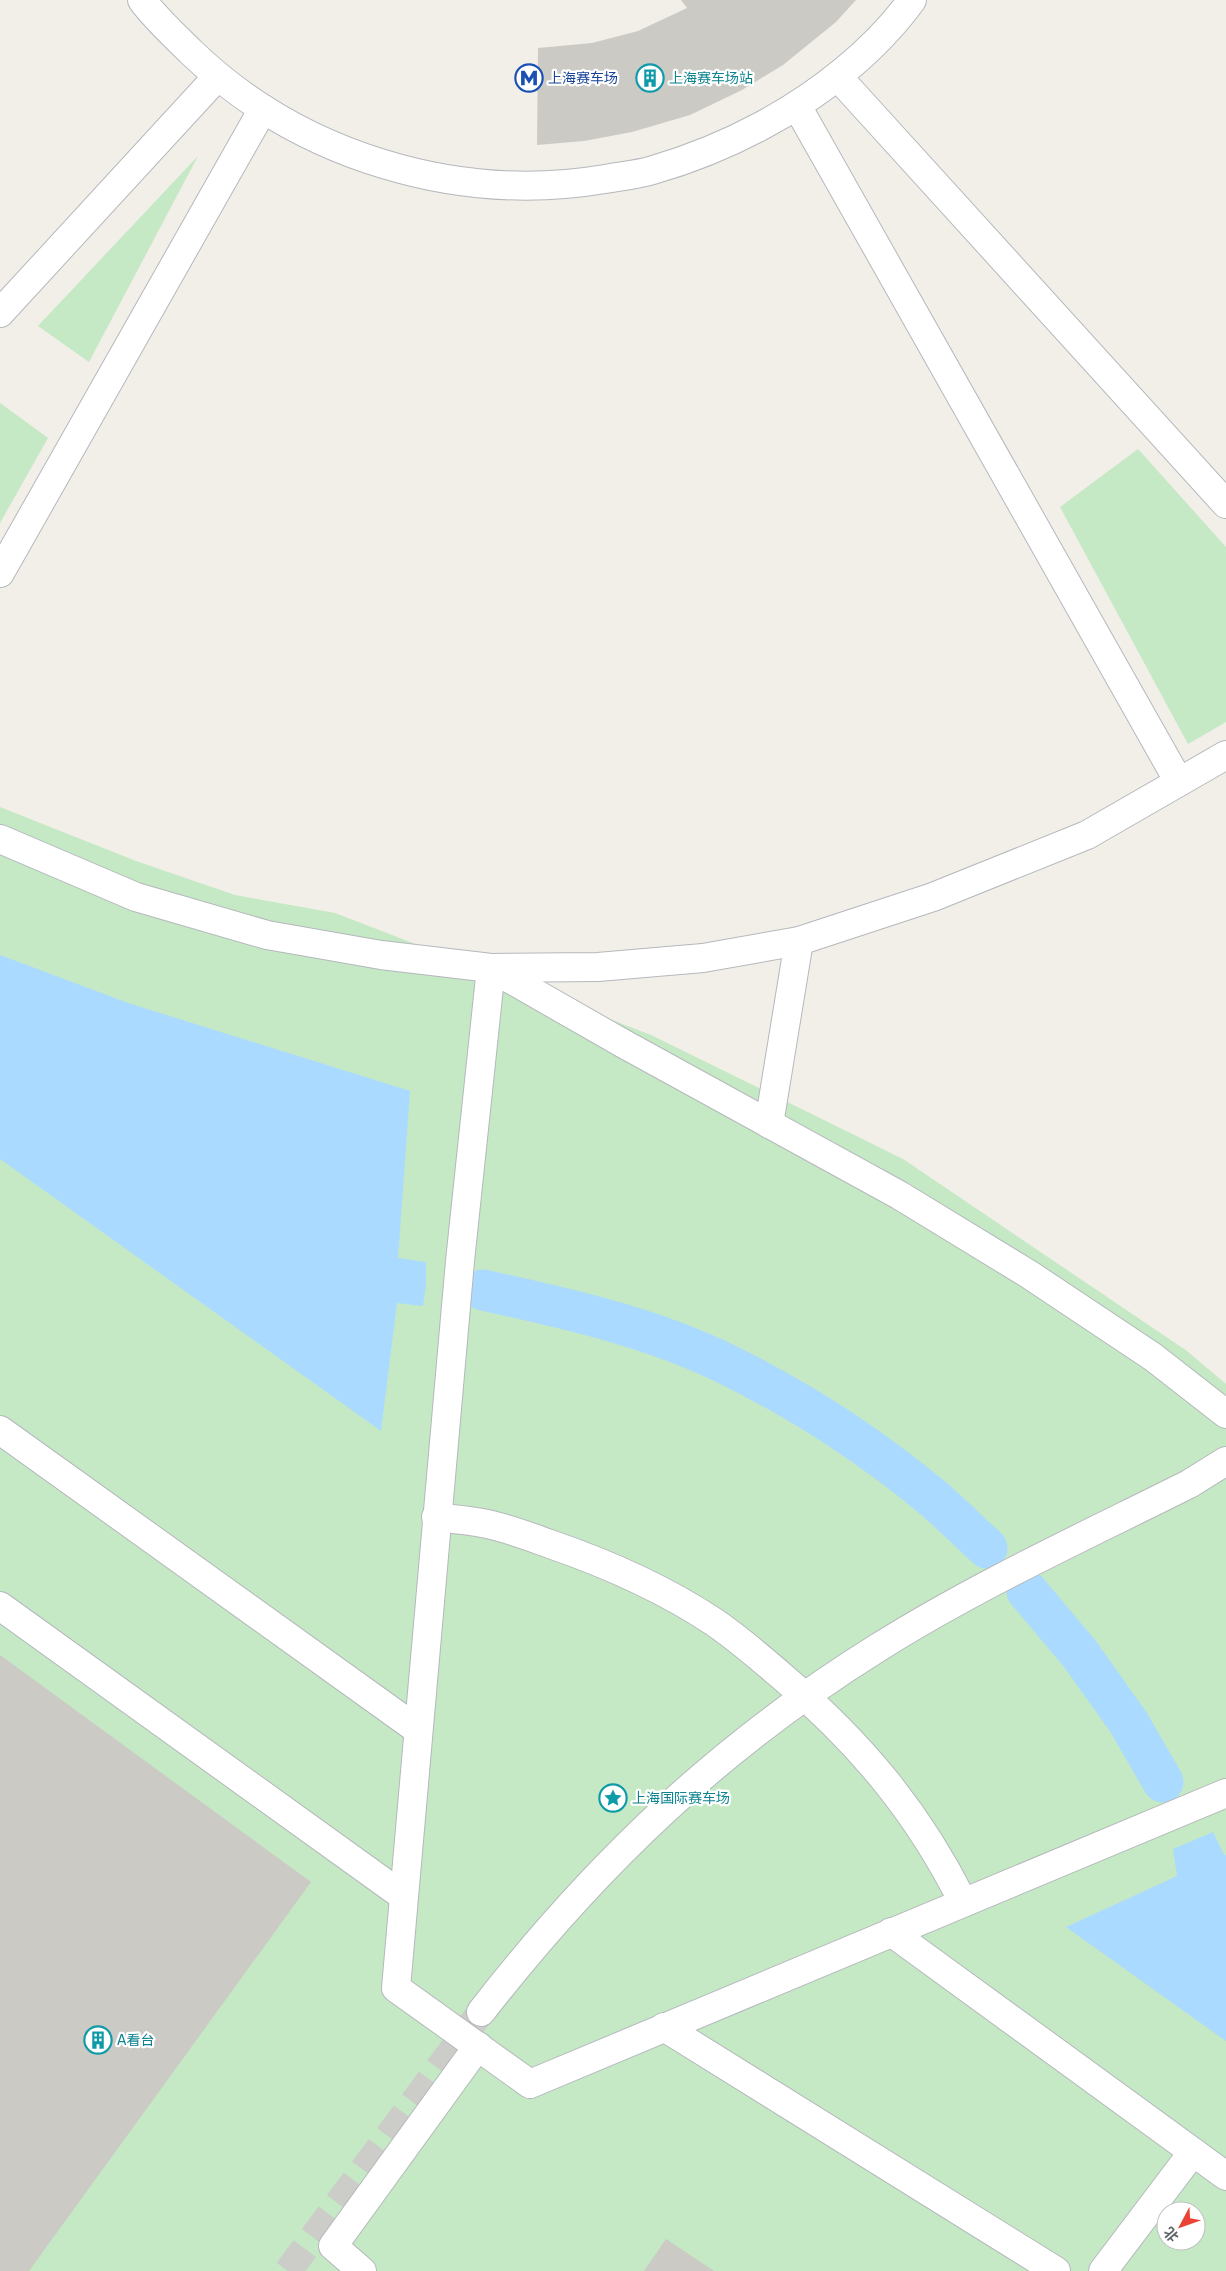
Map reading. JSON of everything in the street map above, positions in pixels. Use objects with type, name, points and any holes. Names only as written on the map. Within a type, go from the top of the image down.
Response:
[{"type":"street","points":[[142,0],[153,16],[217,76],[263,109],[334,147],[411,172],[491,185],[571,184],[651,171],[727,144],[798,106],[838,77],[900,17],[912,0]]},
{"type":"street","points":[[0,313],[217,76]]},
{"type":"street","points":[[838,77],[1226,504]]},
{"type":"street","points":[[798,106],[1179,782]]},
{"type":"street","points":[[0,573],[263,109]]},
{"type":"street","points":[[0,839],[136,897],[267,935],[381,955],[491,968],[618,965],[703,958],[798,941],[933,897],[1087,834],[1226,755]]},
{"type":"street","points":[[769,1124],[798,941]]},
{"type":"street","points":[[491,968],[899,1195],[1030,1275],[1153,1357],[1226,1414]]},
{"type":"street","points":[[491,968],[460,1261],[436,1517],[396,1988],[530,2084],[1226,1793]]},
{"type":"street","points":[[0,1430],[418,1730]]},
{"type":"street","points":[[481,2012],[531,1947],[628,1842],[691,1785],[742,1743],[805,1696],[878,1647],[932,1615],[1189,1484],[1226,1461]]},
{"type":"street","points":[[436,1517],[482,1523],[526,1535],[626,1572],[678,1599],[716,1623],[805,1696],[881,1772],[917,1822],[946,1868],[963,1902]]},
{"type":"street","points":[[0,1606],[403,1896]]},
{"type":"street","points":[[891,1932],[1226,2176]]},
{"type":"street","points":[[664,2027],[1056,2271]]},
{"type":"street","points":[[362,2271],[333,2246],[478,2046]]},
{"type":"street","points":[[1104,2271],[1193,2152]]},
{"type":"green space","points":[[198,156],[89,362],[38,326]]},
{"type":"green space","points":[[0,403],[48,438],[0,523]]},
{"type":"green space","points":[[1138,449],[1226,547],[1226,722],[1188,744],[1060,507]]},
{"type":"green space","name":"上海国际赛车场","points":[[0,807],[136,861],[235,895],[335,913],[651,1035],[903,1159],[1187,1351],[1226,1384],[1226,2271],[0,2271]]},
{"type":"water","points":[[0,955],[128,1003],[410,1091],[398,1258],[426,1262],[426,1285],[423,1306],[397,1303],[381,1431],[0,1159]]},
{"type":"water","points":[[1213,1832],[1224,1855],[1226,1855],[1226,2041],[1066,1927],[1177,1876],[1173,1849]]},
{"type":"building","name":"上海赛车场站","points":[[681,0],[856,0],[836,22],[783,65],[742,90],[690,115],[632,132],[584,141],[537,145],[538,48],[592,43],[638,31],[687,8]]},
{"type":"building","name":"A看台","points":[[0,1655],[311,1882],[29,2271],[0,2271]]},
{"type":"building","points":[[666,2239],[714,2271],[644,2271]]},
{"type":"waterway","points":[[483,1290],[574,1311],[635,1328],[694,1349],[722,1362],[776,1390],[855,1439],[936,1500],[987,1548]]},
{"type":"waterway","points":[[1027,1591],[1080,1654],[1129,1723],[1163,1782]]},
{"type":"tunnel","points":[[288,2271],[481,2012]]},
{"type":"place","name":"上海赛车场","points":[[529,78]]},
{"type":"place","name":"上海赛车场站","points":[[650,78]]},
{"type":"place","name":"上海国际赛车场","points":[[613,1798]]},
{"type":"place","name":"A看台","points":[[98,2040]]}]
